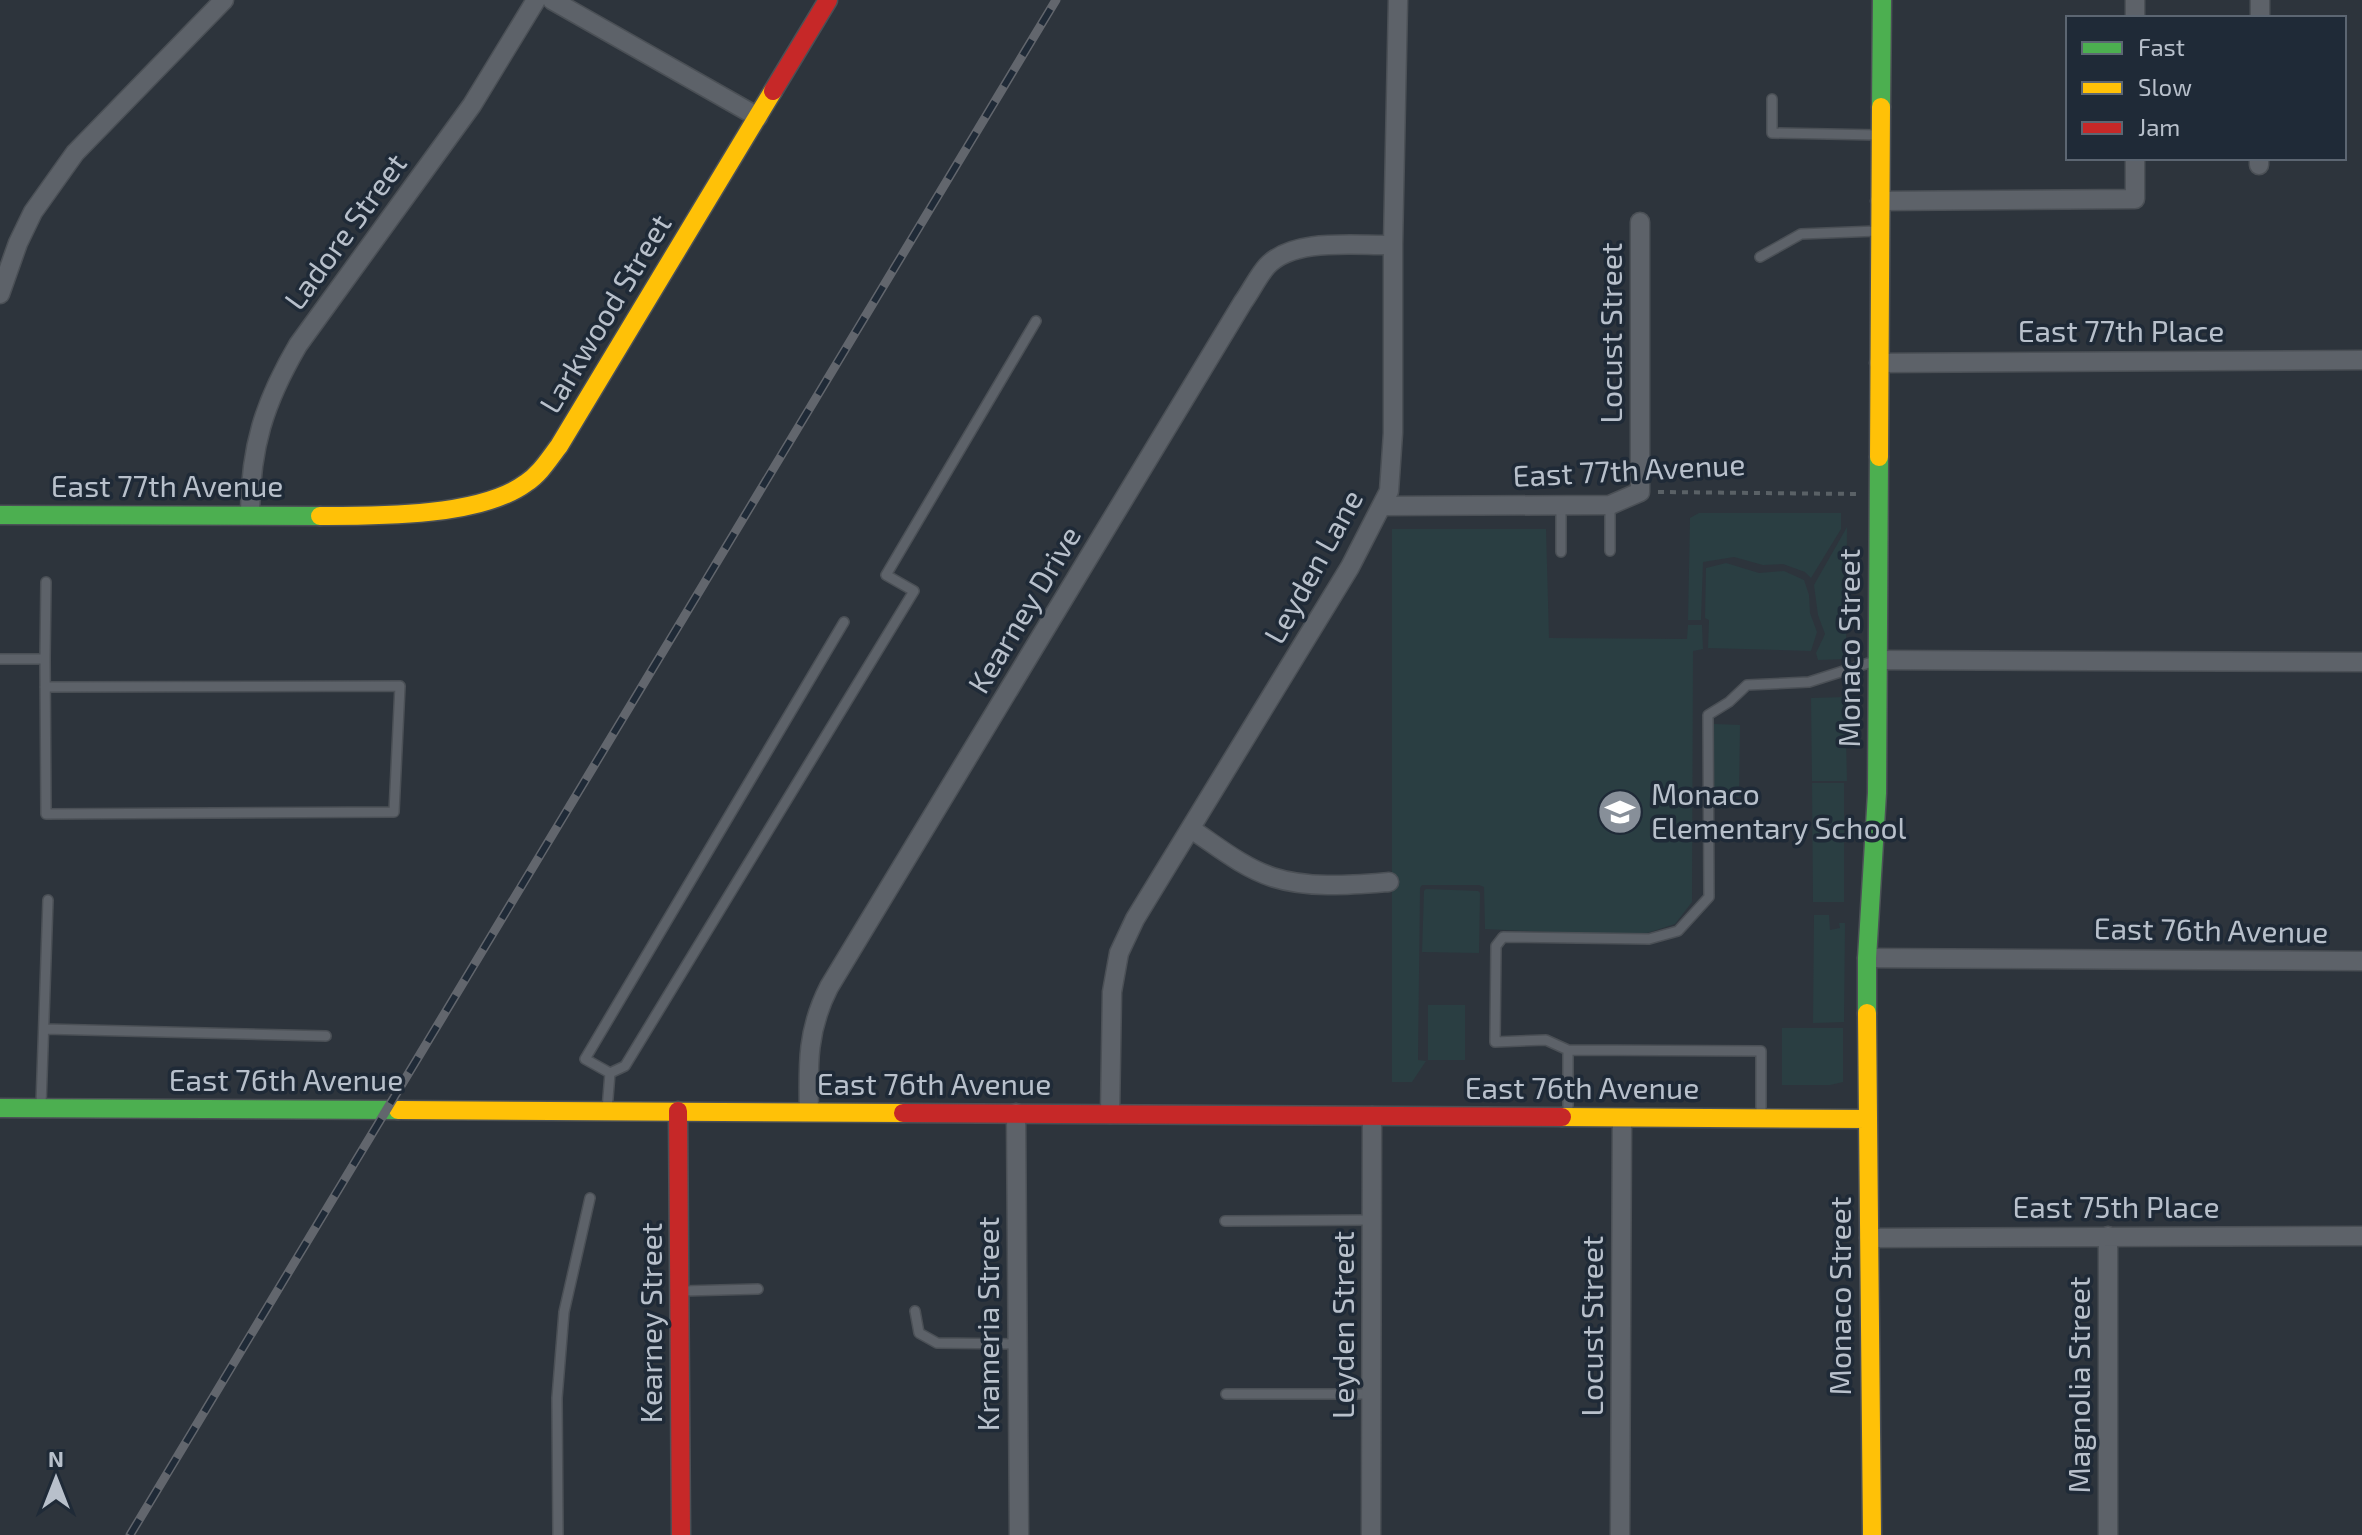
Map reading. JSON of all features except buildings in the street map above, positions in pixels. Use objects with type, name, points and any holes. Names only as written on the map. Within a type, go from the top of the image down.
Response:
[{"type":"street","points":[[0,294],[33,212],[68,162],[224,0]]},
{"type":"street","name":"Ladore Street","points":[[250,515],[252,463],[258,431],[276,382],[298,345],[472,105],[536,0]]},
{"type":"street","points":[[552,0],[758,117]]},
{"type":"street","name":"Larkwood Street","points":[[335,516],[426,512],[521,487],[543,470],[828,0]]},
{"type":"street","name":"Leyden Lane","points":[[1110,1114],[1112,992],[1119,953],[1135,919],[1343,579],[1383,506],[1391,480],[1398,0]]},
{"type":"street","name":"Monaco Street","points":[[1872,1535],[1867,958],[1877,793],[1882,0]]},
{"type":"street","points":[[1880,201],[2135,199],[2135,160]]},
{"type":"street","name":"Locust Street","points":[[1640,222],[1640,492]]},
{"type":"street","name":"Kearney Drive","points":[[809,1112],[808,1057],[812,1029],[829,987],[1251,290],[1268,266],[1296,248],[1393,245]]},
{"type":"street","name":"East 77th Place","points":[[1879,363],[2362,360]]},
{"type":"street","name":"East 77th Avenue","points":[[1383,506],[1610,505],[1640,492]]},
{"type":"street","name":"East 77th Avenue","points":[[0,515],[335,516]]},
{"type":"street","points":[[1878,660],[2362,662]]},
{"type":"street","points":[[1191,829],[1232,857],[1271,876],[1318,885],[1389,882]]},
{"type":"street","name":"East 76th Avenue","points":[[1867,958],[2362,961]]},
{"type":"street","name":"East 76th Avenue","points":[[0,1108],[1868,1119]]},
{"type":"street","name":"Kearney Street","points":[[678,1111],[681,1535]]},
{"type":"street","name":"Krameria Street","points":[[1016,1113],[1019,1535]]},
{"type":"street","name":"Leyden Street","points":[[1371,1535],[1372,1116]]},
{"type":"street","name":"Locust Street","points":[[1620,1535],[1622,1118]]},
{"type":"street","name":"Magnolia Street","points":[[2108,1236],[2108,1535]]},
{"type":"street","name":"East 75th Place","points":[[1869,1238],[2362,1236]]},
{"type":"lane","points":[[1772,99],[1772,133],[1881,135]]},
{"type":"lane","points":[[1760,257],[1801,234],[1880,230]]},
{"type":"lane","points":[[610,1073],[625,1066],[914,591],[886,575],[1036,321]]},
{"type":"lane","points":[[1561,505],[1561,552]]},
{"type":"lane","points":[[1610,505],[1610,551]]},
{"type":"lane","points":[[45,687],[400,686],[394,812],[46,814],[45,687],[45,659],[46,582]]},
{"type":"lane","points":[[610,1073],[585,1059],[844,622]]},
{"type":"lane","points":[[0,659],[45,659]]},
{"type":"lane","points":[[1761,1119],[1761,1051],[1568,1050],[1546,1040],[1495,1042],[1496,946],[1503,937],[1649,939],[1678,931],[1709,897],[1708,715],[1729,702],[1747,685],[1809,682],[1878,660]]},
{"type":"lane","points":[[41,1108],[48,900]]},
{"type":"lane","points":[[44,1029],[326,1036]]},
{"type":"lane","points":[[1568,1050],[1568,1117]]},
{"type":"lane","points":[[607,1110],[610,1073]]},
{"type":"lane","points":[[558,1535],[557,1398],[564,1312],[590,1198]]},
{"type":"lane","points":[[1225,1221],[1372,1220]]},
{"type":"lane","points":[[680,1291],[758,1289]]},
{"type":"lane","points":[[915,1311],[919,1333],[937,1343],[1017,1344]]},
{"type":"lane","points":[[1226,1394],[1372,1394]]},
{"type":"path","name":"East 77th Avenue","points":[[1640,492],[1879,494]]},
{"type":"green space","points":[[1699,513],[1841,513],[1841,529],[1811,578],[1805,572],[1783,564],[1763,565],[1734,557],[1703,562],[1701,620],[1688,620],[1690,518]]},
{"type":"green space","points":[[1847,527],[1846,659],[1818,660],[1816,653],[1825,634],[1818,615],[1814,585]]},
{"type":"green space","points":[[1392,529],[1546,529],[1549,638],[1687,639],[1688,625],[1702,625],[1703,649],[1693,651],[1692,902],[1675,924],[1638,936],[1485,929],[1484,887],[1422,885],[1418,1060],[1426,1061],[1412,1082],[1392,1082]]},
{"type":"green space","points":[[1726,563],[1759,573],[1784,571],[1804,580],[1817,632],[1811,651],[1708,648],[1706,568]]},
{"type":"green space","points":[[1845,697],[1847,781],[1812,781],[1811,698]]},
{"type":"green space","points":[[1714,724],[1740,725],[1739,797],[1713,796]]},
{"type":"green space","points":[[1812,783],[1844,783],[1844,902],[1813,902]]},
{"type":"green space","points":[[1426,889],[1480,893],[1479,953],[1422,952]]},
{"type":"green space","points":[[1814,915],[1829,915],[1830,930],[1840,928],[1839,923],[1845,923],[1844,1022],[1813,1023]]},
{"type":"green space","points":[[1428,1005],[1465,1005],[1465,1060],[1428,1060]]},
{"type":"green space","points":[[1782,1028],[1843,1028],[1843,1082],[1782,1085]]},
{"type":"railway","points":[[130,1535],[1056,0]]},
{"type":"traffic: fast","points":[[1881,107],[1882,0]]},
{"type":"traffic: fast","points":[[1867,1013],[1867,958],[1877,793],[1879,457]]},
{"type":"traffic: fast","points":[[0,515],[320,516]]},
{"type":"traffic: fast","points":[[0,1108],[398,1110]]},
{"type":"traffic: slow","points":[[320,516],[398,515],[455,508],[506,494],[536,475],[559,446],[773,91]]},
{"type":"traffic: slow","points":[[1879,457],[1881,107]]},
{"type":"traffic: slow","points":[[1867,1013],[1872,1535]]},
{"type":"traffic: slow","points":[[398,1110],[903,1113]]},
{"type":"traffic: slow","points":[[1562,1117],[1868,1119]]},
{"type":"traffic: jam","points":[[773,91],[828,0]]},
{"type":"traffic: jam","points":[[678,1111],[681,1535]]},
{"type":"traffic: jam","points":[[903,1113],[1562,1117]]},
{"type":"place","name":"Monaco Elementary School","points":[[1620,812]]}]
